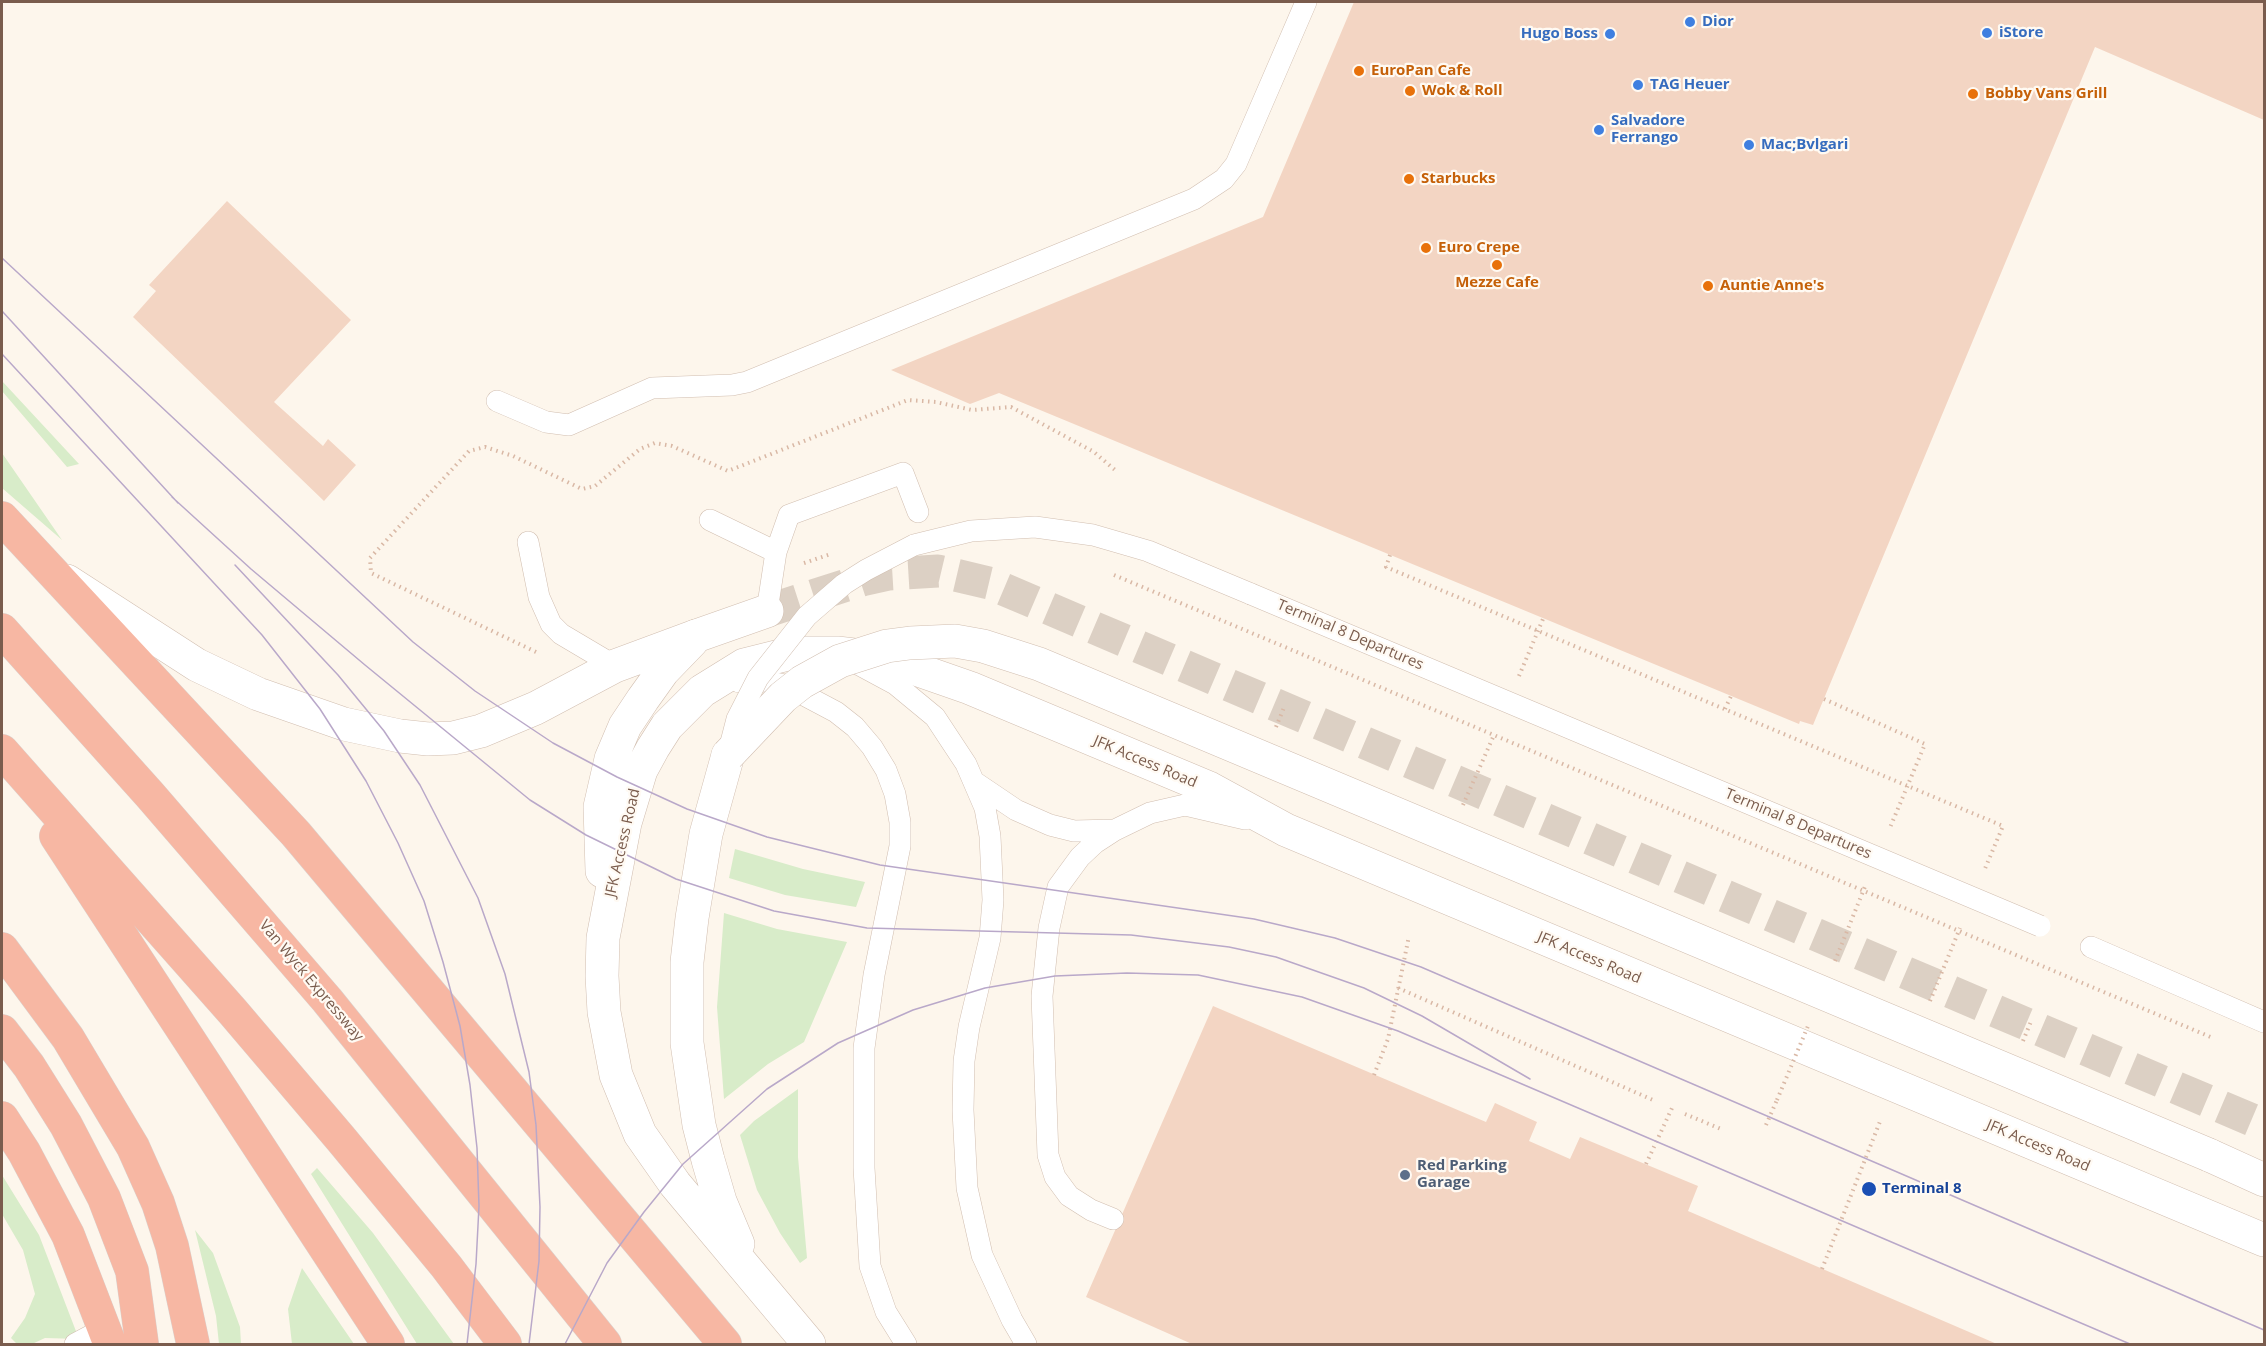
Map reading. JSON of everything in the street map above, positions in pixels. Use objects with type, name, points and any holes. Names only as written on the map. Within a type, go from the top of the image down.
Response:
[{"type":"highway","points":[[2,519],[53,571],[296,834],[724,1344]]},
{"type":"highway","name":"Van Wyck Expressway","points":[[2,630],[150,795],[327,1000],[605,1344]]},
{"type":"highway","points":[[2,751],[241,1021],[446,1266],[507,1344]]},
{"type":"highway","points":[[2,751],[388,1344]]},
{"type":"highway","points":[[2,949],[68,1038],[133,1147],[158,1203],[172,1246],[193,1344]]},
{"type":"highway","points":[[2,1031],[47,1094],[86,1161],[121,1238],[138,1304],[142,1344]]},
{"type":"highway","points":[[2,1118],[24,1152],[68,1235],[107,1336]]},
{"type":"street","points":[[53,571],[197,664],[258,694],[344,724],[400,736],[453,738],[481,731],[536,708],[615,666],[767,611]]},
{"type":"street","points":[[603,938],[600,807],[611,759],[625,726],[643,699],[663,671],[696,636]]},
{"type":"street","points":[[752,1275],[720,1201],[708,1160],[697,1115],[687,1043],[687,962],[706,834],[728,755],[783,696],[802,682],[840,661],[866,651],[910,643],[955,641],[983,646],[1049,669],[2265,1180]]},
{"type":"street","name":"JFK Access Road","points":[[809,1344],[675,1184],[640,1134],[627,1106],[609,1044],[604,1012],[603,938],[625,823],[641,770],[667,726],[702,691],[744,664],[792,653],[837,652],[904,665],[970,688],[1209,788],[1286,830],[2265,1240]]},
{"type":"lane","points":[[497,401],[546,422],[569,425],[652,388],[732,385],[747,382],[1194,200],[1224,179],[1236,164],[1306,2]]},
{"type":"lane","points":[[767,611],[776,552],[789,515],[903,472],[918,512]]},
{"type":"lane","points":[[710,520],[776,552]]},
{"type":"lane","name":"Terminal 8 Departures","points":[[728,755],[737,719],[758,678],[807,616],[844,584],[887,557],[942,537],[1003,528],[1065,529],[1148,550],[2040,926]]},
{"type":"lane","points":[[528,542],[538,597],[551,624],[561,634],[615,666]]},
{"type":"lane","points":[[837,652],[895,684],[916,699],[951,739],[976,783],[990,836],[993,900],[990,938],[969,1027],[964,1061],[963,1110],[967,1188],[982,1255],[1012,1320],[1026,1344]]},
{"type":"lane","points":[[702,691],[746,681],[765,681],[785,685],[811,697],[836,712],[861,734],[886,770],[895,794],[900,822],[900,846],[874,975],[864,1048],[864,1168],[870,1266],[886,1312],[906,1344]]},
{"type":"lane","points":[[976,783],[1016,810],[1050,825],[1074,831],[1115,830]]},
{"type":"lane","points":[[1113,1219],[1080,1204],[1069,1196],[1055,1177],[1045,1134],[1042,996],[1048,928],[1058,887],[1080,857],[1115,830],[1150,813],[1185,806],[1286,830]]},
{"type":"lane","points":[[2091,947],[2265,1022]]},
{"type":"lane","points":[[75,1344],[107,1336]]},
{"type":"path","points":[[539,654],[371,573],[370,558],[469,451],[485,447],[513,456],[582,489],[595,486],[640,449],[655,443],[672,446],[728,471],[908,400],[936,402],[972,410],[1011,407],[1094,452],[1115,470]]},
{"type":"path","points":[[1390,555],[1386,567],[2003,826]]},
{"type":"path","points":[[1114,575],[2213,1038]]},
{"type":"path","points":[[1516,682],[1543,618]]},
{"type":"path","points":[[1725,709],[1731,696]]},
{"type":"path","points":[[1462,808],[1498,724]]},
{"type":"path","points":[[1374,1075],[1388,1039],[1409,936]]},
{"type":"path","points":[[1398,988],[1653,1100]]},
{"type":"path","points":[[1766,1125],[1777,1100]]},
{"type":"path","points":[[1646,1164],[1672,1108]]},
{"type":"path","points":[[1685,1114],[1721,1129]]},
{"type":"green space","points":[[2,381],[79,464],[67,467],[2,391]]},
{"type":"green space","points":[[2,453],[62,540],[2,488]]},
{"type":"green space","points":[[735,849],[803,869],[865,882],[856,907],[785,895],[729,878]]},
{"type":"green space","points":[[724,913],[777,929],[847,942],[804,1042],[768,1064],[724,1099],[717,1007]]},
{"type":"green space","points":[[798,1089],[798,1157],[807,1258],[800,1263],[780,1233],[757,1190],[740,1135],[754,1121]]},
{"type":"green space","points":[[317,1168],[373,1233],[454,1344],[417,1344],[311,1174]]},
{"type":"green space","points":[[2,1175],[39,1235],[79,1339],[45,1338],[32,1344],[17,1344],[11,1338],[25,1318],[35,1294],[23,1250],[2,1214]]},
{"type":"green space","points":[[195,1230],[213,1253],[240,1327],[241,1344],[219,1344],[216,1316]]},
{"type":"green space","points":[[302,1268],[354,1344],[292,1344],[288,1309]]},
{"type":"building","points":[[1354,2],[2264,2],[2264,120],[2095,47],[1813,725],[1800,721],[1799,724],[999,393],[970,404],[891,370],[1263,217]]},
{"type":"building","points":[[227,201],[351,320],[274,402],[323,446],[328,439],[356,465],[324,501],[133,317],[156,291],[149,285]]},
{"type":"building","name":"Red Parking Garage","points":[[1213,1006],[1486,1122],[1495,1103],[1537,1122],[1529,1141],[1570,1159],[1580,1137],[1698,1186],[1688,1211],[1997,1344],[1192,1344],[1086,1297]]},
{"type":"tunnel","points":[[767,611],[862,580],[889,574],[938,571],[989,583],[2264,1125]]},
{"type":"tram line","points":[[2,258],[413,642],[475,691],[553,743],[617,777],[687,809],[767,837],[880,865],[1254,919],[1335,938],[1421,967],[2264,1330]]},
{"type":"tram line","points":[[2,311],[178,503]]},
{"type":"tram line","points":[[2,354],[262,635],[320,709],[366,781],[398,843],[424,901],[443,962],[460,1026],[470,1085],[477,1148],[479,1206],[476,1264],[467,1344]]},
{"type":"tram line","points":[[172,497],[251,569],[530,800],[586,835],[676,879],[774,911],[867,928],[1131,935],[1229,947],[1276,957],[1364,988],[1422,1016],[1530,1079]]},
{"type":"tram line","points":[[235,565],[338,675],[384,731],[420,785],[478,898],[505,974],[529,1072],[536,1125],[540,1207],[539,1261],[529,1344]]},
{"type":"tram line","points":[[565,1344],[607,1263],[644,1212],[683,1164],[767,1089],[838,1043],[913,1010],[985,988],[1055,976],[1127,973],[1198,975],[1302,997],[1398,1031],[2130,1344]]},
{"type":"place","name":"Dior","points":[[1690,22]]},
{"type":"place","name":"iStore","points":[[1987,33]]},
{"type":"place","name":"Hugo Boss","points":[[1610,34]]},
{"type":"place","name":"EuroPan Cafe","points":[[1359,71]]},
{"type":"place","name":"TAG Heuer","points":[[1638,85]]},
{"type":"place","name":"Wok & Roll","points":[[1410,91]]},
{"type":"place","name":"Bobby Vans Grill","points":[[1973,94]]},
{"type":"place","name":"Salvadore Ferrango","points":[[1599,130]]},
{"type":"place","name":"Mac;Bvlgari","points":[[1749,145]]},
{"type":"place","name":"Starbucks","points":[[1409,179]]},
{"type":"place","name":"Euro Crepe","points":[[1426,248]]},
{"type":"place","name":"Mezze Cafe","points":[[1497,265]]},
{"type":"place","name":"Auntie Anne's","points":[[1708,286]]},
{"type":"place","name":"Red Parking Garage","points":[[1405,1175]]},
{"type":"place","name":"Terminal 8","points":[[1869,1189]]}]
